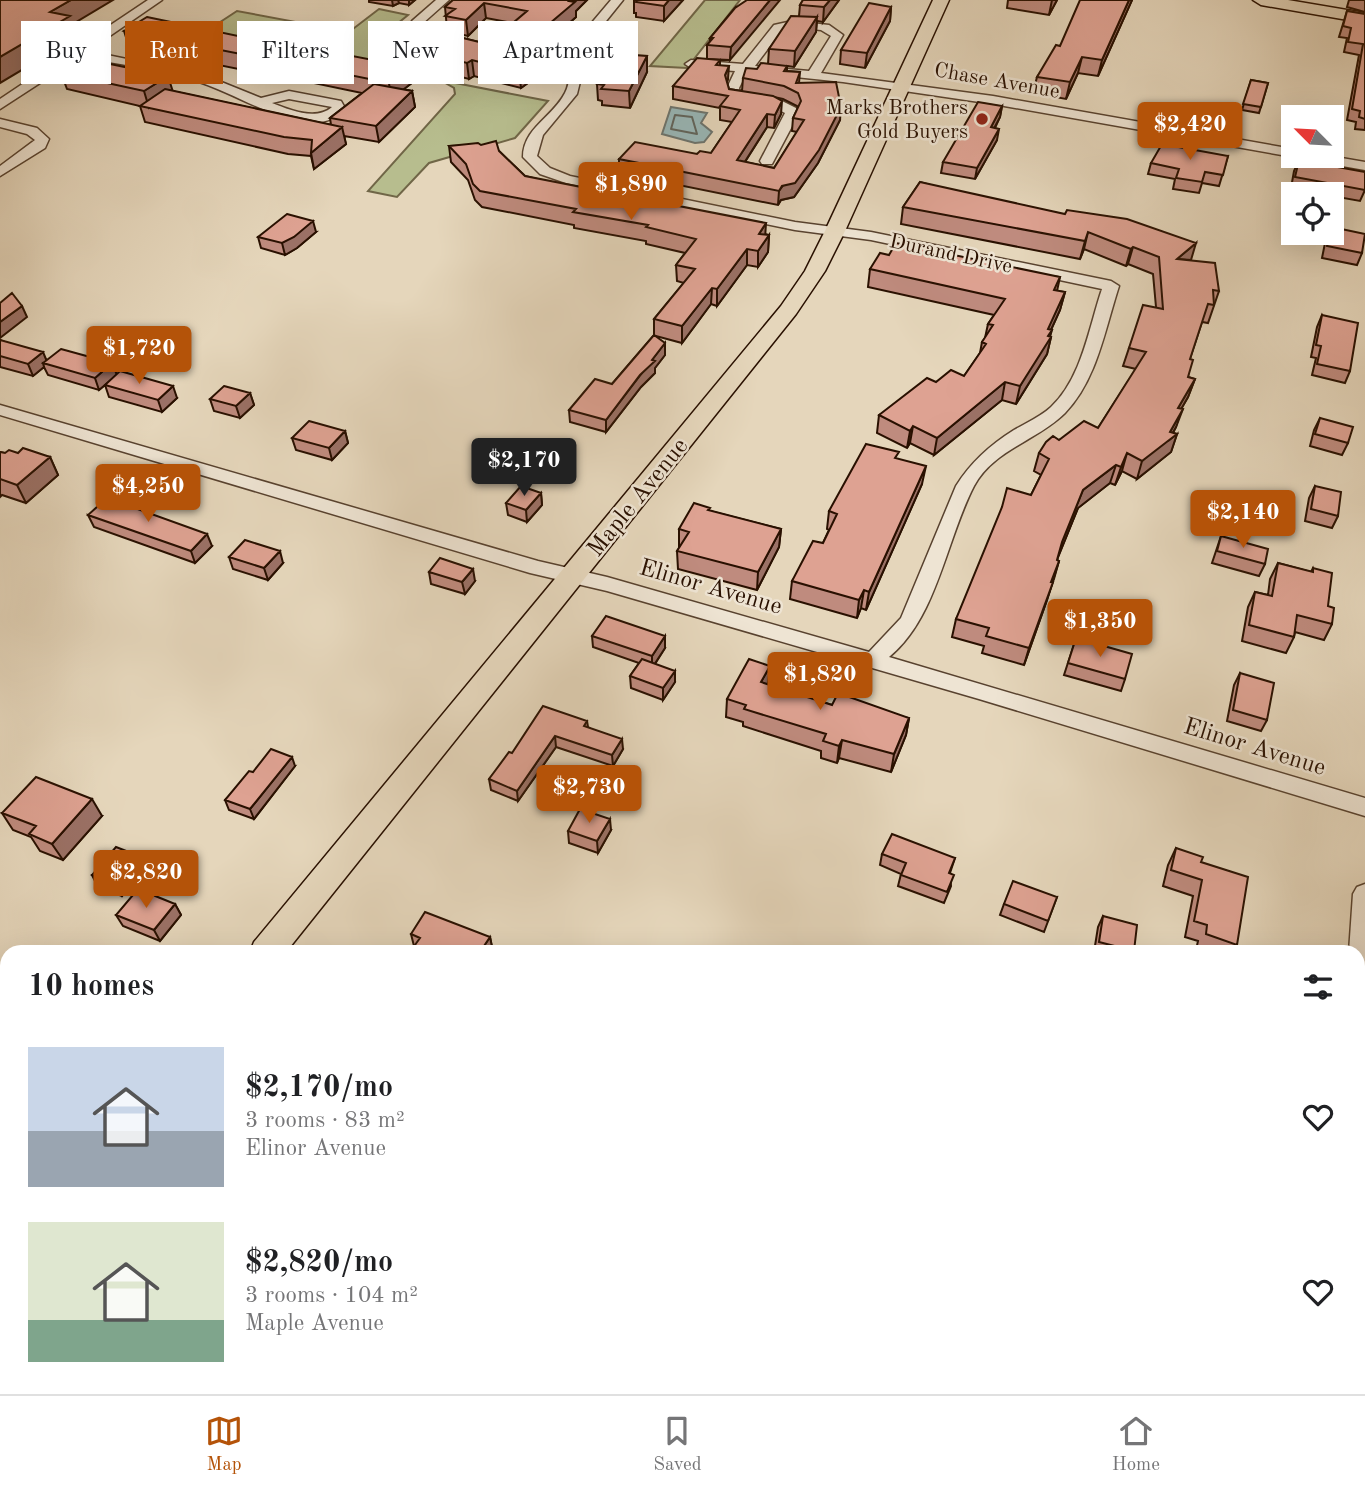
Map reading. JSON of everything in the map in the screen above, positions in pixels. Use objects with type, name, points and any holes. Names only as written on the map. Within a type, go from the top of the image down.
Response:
[{"type":"main road","name":"Maple Avenue","points":[[272,945],[789,310],[818,266],[941,0]]},
{"type":"main road","points":[[1261,0],[1365,18]]},
{"type":"street","points":[[111,31],[156,0]]},
{"type":"street","points":[[443,0],[416,23],[414,31],[467,43]]},
{"type":"street","name":"Durand Drive","points":[[600,21],[617,0]]},
{"type":"street","points":[[767,161],[792,115],[791,111],[782,106],[734,96],[733,88],[745,68],[778,27],[811,26],[833,31],[837,35],[814,74]]},
{"type":"street","points":[[111,60],[202,78],[258,103],[322,118],[332,115],[339,108],[336,104],[289,95],[258,103]]},
{"type":"street","name":"Chase Avenue","points":[[691,64],[814,74],[902,86],[1281,151]]},
{"type":"street","points":[[0,105],[32,84]]},
{"type":"street","name":"Durand Drive","points":[[575,84],[572,93],[529,147],[530,157],[539,167],[554,175],[795,226],[871,236],[1111,286],[1078,382],[1069,398],[1049,417],[984,459],[965,486],[910,621],[887,648],[872,660]]},
{"type":"street","points":[[0,123],[32,131],[42,139],[40,145],[0,173]]},
{"type":"street","points":[[1344,162],[1365,166]]},
{"type":"street","name":"Elinor Avenue","points":[[0,410],[537,568],[872,660],[1365,807]]},
{"type":"street","points":[[1362,945],[1365,894]]},
{"type":"green space","points":[[705,0],[740,0],[687,68],[650,66]]},
{"type":"green space","points":[[379,9],[408,15],[401,21],[368,21],[368,66],[354,63],[354,28]]},
{"type":"green space","points":[[237,11],[290,21],[237,21],[237,41],[223,38],[222,21]]},
{"type":"green space","points":[[447,84],[461,84],[548,101],[515,138],[429,163],[397,197],[368,191],[455,94],[454,88]]},
{"type":"water","points":[[671,107],[707,113],[701,123],[712,132],[704,142],[695,143],[662,134]]},
{"type":"building","points":[[0,0],[71,0],[50,12],[70,16],[61,21],[21,21],[21,45],[0,57]]},
{"type":"building","points":[[453,0],[575,2],[553,21],[515,21],[527,11],[484,3],[466,20],[445,16],[455,9],[445,7]]},
{"type":"building","points":[[669,0],[664,6],[636,2]]},
{"type":"building","points":[[747,0],[770,0],[731,47],[707,45],[735,8]]},
{"type":"building","points":[[803,0],[830,0],[824,7],[800,5]]},
{"type":"building","points":[[1080,0],[1129,0],[1102,60],[1082,57],[1070,82],[1037,77],[1056,45],[1060,46]]},
{"type":"building","points":[[869,3],[891,7],[867,53],[841,50]]},
{"type":"building","points":[[1347,11],[1365,14],[1365,119],[1359,117],[1360,111],[1352,109],[1363,44],[1348,42],[1351,28],[1343,26]]},
{"type":"building","points":[[791,16],[817,17],[795,51],[769,49]]},
{"type":"building","points":[[147,17],[166,21],[140,21]]},
{"type":"building","points":[[223,33],[237,36],[237,53],[223,51]]},
{"type":"building","points":[[464,38],[478,42],[478,62],[472,60],[464,62]]},
{"type":"building","points":[[638,55],[647,56],[638,74]]},
{"type":"building","points":[[354,56],[368,59],[368,79],[354,76]]},
{"type":"building","points":[[697,58],[720,60],[716,65],[729,66],[725,75],[729,89],[773,96],[782,101],[775,115],[767,114],[737,160],[774,168],[804,120],[793,118],[801,101],[798,93],[784,86],[743,78],[746,68],[757,69],[761,63],[787,66],[784,71],[800,72],[796,83],[836,82],[841,107],[819,150],[795,183],[782,186],[779,191],[619,159],[635,142],[697,154],[700,151],[711,153],[740,110],[720,106],[728,96],[673,86]]},
{"type":"building","points":[[111,64],[125,67],[125,84],[155,84],[144,91],[111,84]]},
{"type":"building","points":[[1251,80],[1268,83],[1261,107],[1243,104]]},
{"type":"building","points":[[374,84],[412,91],[376,126],[330,118]]},
{"type":"building","points":[[597,84],[633,84],[629,91],[601,89],[604,85]]},
{"type":"building","points":[[165,89],[342,127],[311,153],[312,140],[284,137],[140,106]]},
{"type":"building","points":[[978,102],[1002,106],[991,127],[999,129],[977,168],[943,162]]},
{"type":"building","points":[[496,141],[499,151],[525,176],[766,223],[759,234],[769,235],[758,251],[747,249],[717,289],[712,288],[682,326],[654,319],[695,269],[676,265],[696,239],[646,227],[648,225],[573,212],[576,209],[480,191],[473,184],[466,164],[449,146],[481,145]]},
{"type":"building","points":[[1162,144],[1228,156],[1223,175],[1205,172],[1202,182],[1176,178],[1179,169],[1151,163]]},
{"type":"building","points":[[1297,168],[1343,168],[1365,172],[1365,190],[1344,186],[1344,182],[1322,182],[1295,177]]},
{"type":"building","points":[[920,182],[1065,214],[1067,210],[1127,219],[1196,243],[1177,259],[1215,263],[1219,291],[1213,290],[1214,305],[1208,304],[1190,359],[1193,360],[1188,377],[1195,379],[1178,408],[1183,409],[1170,432],[1177,434],[1142,461],[1127,453],[1121,467],[1116,465],[1083,490],[1062,542],[1053,582],[1029,648],[986,636],[989,628],[956,619],[1002,507],[1007,488],[1031,495],[1049,459],[1039,453],[1046,442],[1053,436],[1059,440],[1084,421],[1098,428],[1146,352],[1129,348],[1143,305],[1163,309],[1159,257],[1088,232],[1085,241],[903,207]]},
{"type":"building","points":[[287,214],[313,221],[282,243],[258,237]]},
{"type":"building","points":[[1344,230],[1365,234],[1362,253],[1327,246],[1344,245]]},
{"type":"building","points":[[896,243],[1060,277],[1054,290],[1065,292],[1048,329],[1052,330],[1048,336],[1051,337],[1020,386],[1005,382],[937,438],[913,426],[910,431],[879,415],[927,378],[936,382],[951,370],[964,376],[986,344],[982,342],[993,325],[988,324],[1005,299],[870,269],[880,253],[889,255]]},
{"type":"building","points":[[12,293],[22,306],[0,322],[0,303]]},
{"type":"building","points":[[1322,315],[1358,323],[1350,371],[1317,364],[1321,346],[1316,345]]},
{"type":"building","points":[[654,335],[665,343],[652,360],[655,361],[640,375],[606,420],[569,410],[595,379],[612,384]]},
{"type":"building","points":[[0,340],[43,352],[28,364],[0,356]]},
{"type":"building","points":[[61,349],[112,363],[95,378],[43,363]]},
{"type":"building","points":[[120,371],[173,386],[158,400],[105,385]]},
{"type":"building","points":[[224,386],[250,393],[236,406],[210,399]]},
{"type":"building","points":[[1320,418],[1353,427],[1348,443],[1315,434]]},
{"type":"building","points":[[309,421],[345,431],[329,448],[292,438]]},
{"type":"building","points":[[866,444],[899,452],[895,458],[926,466],[869,592],[864,590],[859,600],[792,581],[813,541],[823,543],[837,514],[829,511]]},
{"type":"building","points":[[23,448],[50,457],[17,485],[0,479],[0,452],[9,450],[18,453]]},
{"type":"building","points":[[521,486],[541,493],[526,510],[506,503]]},
{"type":"building","points":[[1315,486],[1341,492],[1338,516],[1311,509]]},
{"type":"building","points":[[107,498],[207,534],[191,551],[88,515]]},
{"type":"building","points":[[694,503],[710,508],[708,510],[781,529],[758,572],[677,551],[689,532],[679,529]]},
{"type":"building","points":[[1221,536],[1268,549],[1265,564],[1217,551]]},
{"type":"building","points":[[245,540],[280,551],[264,568],[229,557]]},
{"type":"building","points":[[440,558],[473,569],[462,582],[429,572]]},
{"type":"building","points":[[1278,563],[1313,572],[1313,568],[1332,573],[1328,606],[1334,608],[1332,624],[1297,615],[1294,637],[1249,625],[1255,592],[1272,596]]},
{"type":"building","points":[[606,616],[665,636],[652,656],[592,636]]},
{"type":"building","points":[[1076,638],[1132,654],[1125,679],[1068,663]]},
{"type":"building","points":[[642,659],[675,671],[663,688],[630,676]]},
{"type":"building","points":[[749,659],[770,666],[761,682],[832,705],[838,693],[909,718],[894,754],[842,740],[839,746],[823,741],[826,734],[744,709],[746,705],[727,699]]},
{"type":"building","points":[[1240,673],[1274,683],[1267,720],[1233,710]]},
{"type":"building","points":[[543,706],[587,721],[584,726],[622,739],[612,755],[555,736],[517,791],[489,779],[509,752],[512,753]]},
{"type":"building","points":[[271,749],[292,757],[250,809],[225,800],[249,771],[253,772]]},
{"type":"building","points":[[36,777],[92,799],[52,844],[29,834],[36,826],[2,813]]},
{"type":"building","points":[[580,809],[610,819],[597,841],[568,831]]},
{"type":"building","points":[[892,834],[955,858],[949,873],[954,875],[947,892],[901,875],[906,863],[882,854]]},
{"type":"building","points":[[116,847],[139,856],[115,885],[92,875]]},
{"type":"building","points":[[1176,848],[1203,857],[1201,862],[1248,877],[1237,945],[1206,934],[1207,925],[1194,921],[1202,880],[1171,870]]},
{"type":"building","points":[[1013,881],[1057,897],[1048,921],[1004,904]]},
{"type":"building","points":[[138,889],[175,904],[154,930],[116,915]]},
{"type":"building","points":[[425,912],[490,937],[485,945],[415,945],[420,938],[411,934]]},
{"type":"building","points":[[1103,916],[1137,925],[1135,945],[1099,942]]},
{"type":"place","name":"Marks Brothers Gold Buyers","points":[[982,119]]}]
